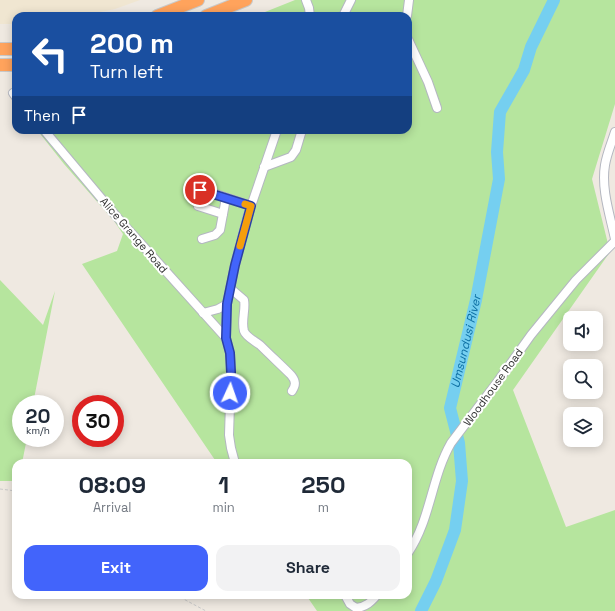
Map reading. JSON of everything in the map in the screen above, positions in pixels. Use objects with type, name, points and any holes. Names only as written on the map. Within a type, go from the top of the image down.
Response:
[{"type":"highway","points":[[167,12],[198,0]]},
{"type":"highway","points":[[216,12],[246,0]]},
{"type":"highway","points":[[0,49],[12,49]]},
{"type":"highway","points":[[0,65],[12,65]]},
{"type":"street","points":[[306,0],[310,12]]},
{"type":"street","points":[[345,12],[350,0]]},
{"type":"street","points":[[408,12],[409,0]]},
{"type":"street","points":[[412,48],[428,82],[437,108]]},
{"type":"street","points":[[615,132],[605,166],[604,182],[615,240]]},
{"type":"street","name":"Alice Grange Road","points":[[47,134],[117,217],[226,338]]},
{"type":"street","points":[[234,459],[229,435],[231,372],[230,353],[226,338],[227,304],[235,265],[251,206],[276,134]]},
{"type":"street","points":[[264,167],[291,157],[296,150],[301,134]]},
{"type":"street","points":[[200,190],[251,206]]},
{"type":"street","points":[[202,239],[218,233],[220,230],[226,198]]},
{"type":"street","points":[[198,206],[223,214]]},
{"type":"street","name":"Woodhouse Road","points":[[412,547],[417,540],[428,511],[445,454],[451,444],[531,335],[576,280],[615,240]]},
{"type":"street","points":[[230,288],[244,300],[243,323],[246,334],[259,344],[291,375],[295,380],[292,391]]},
{"type":"street","points":[[203,313],[218,309],[227,304]]},
{"type":"street","points":[[347,599],[350,604],[356,608],[363,607],[374,599]]},
{"type":"path","points":[[0,489],[12,490]]},
{"type":"path","points":[[184,599],[206,611]]},
{"type":"shaded area","points":[[0,0],[140,0],[115,9],[100,12],[12,12],[12,24],[0,24]]},
{"type":"green space","points":[[295,0],[615,0],[615,104],[592,179],[610,252],[569,311],[563,311],[563,319],[513,390],[566,527],[615,510],[615,611],[317,611],[309,599],[412,599],[412,459],[214,459],[82,264],[117,251],[123,234],[114,221],[64,164],[40,134],[412,134],[412,12],[265,12]]},
{"type":"green space","points":[[0,280],[43,325],[55,291],[35,395],[12,395],[12,447],[25,447],[23,459],[12,459],[12,481],[0,481]]},
{"type":"waterway","name":"Umsundusi River","points":[[421,611],[436,581],[455,530],[462,481],[459,443],[450,408],[476,300],[499,179],[497,152],[500,112],[524,70],[531,47],[554,0]]},
{"type":"slow traffic","points":[[240,246],[251,206],[245,204]]},
{"type":"route","points":[[200,190],[251,206],[235,265],[227,304],[226,338],[230,353],[230,393]]}]
